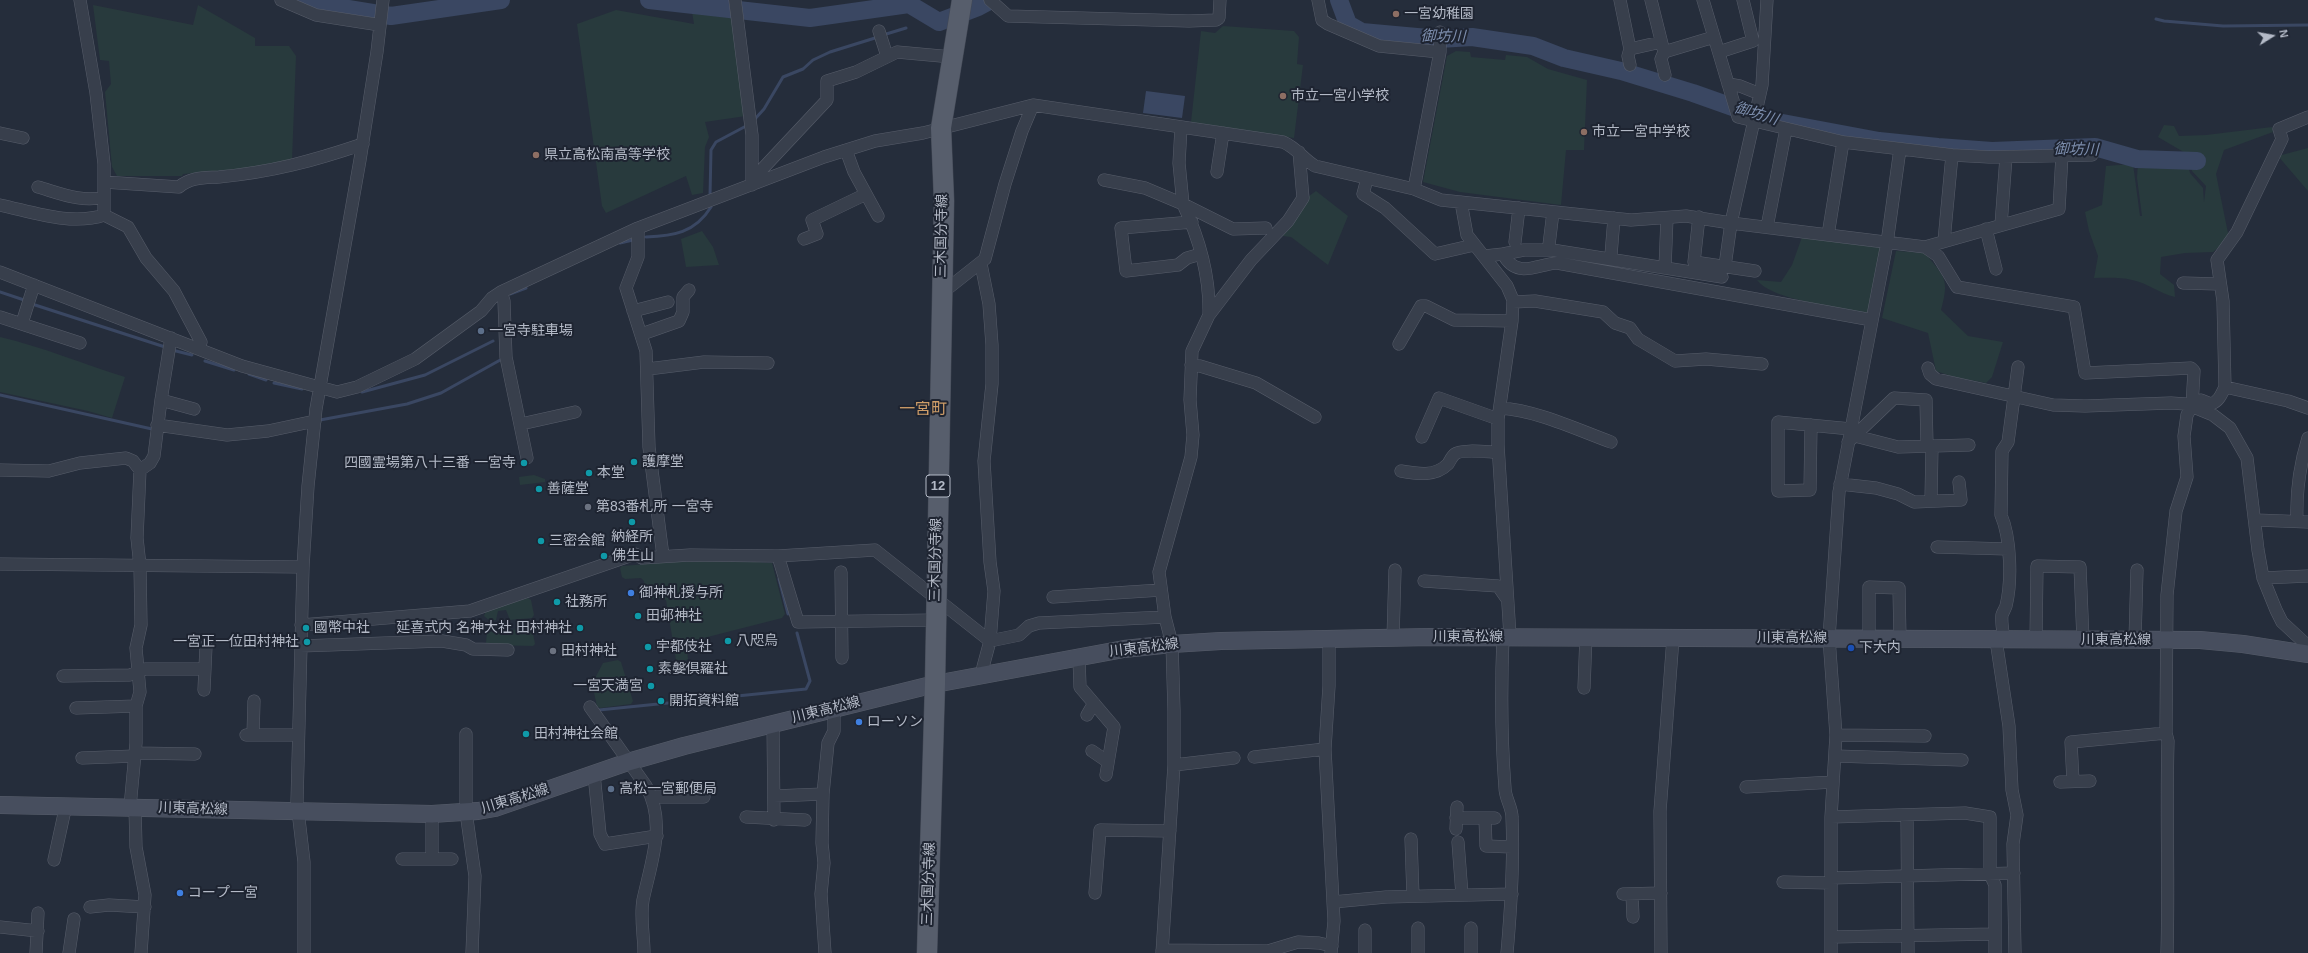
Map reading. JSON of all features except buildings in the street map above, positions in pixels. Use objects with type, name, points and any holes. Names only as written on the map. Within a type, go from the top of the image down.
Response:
[{"type":"main road","name":"三木国分寺線","points":[[926,953],[935,684],[944,201],[941,128],[960,9]]},
{"type":"main road","name":"川東高松線","points":[[0,805],[66,805],[297,812],[432,814],[466,812],[495,808],[628,762],[834,708],[984,674],[1124,649],[1172,644],[1221,641],[1507,636],[2167,640],[2243,644],[2308,654]]},
{"type":"street","points":[[80,0],[96,93],[104,164],[104,215]]},
{"type":"street","points":[[281,0],[316,14],[380,24]]},
{"type":"street","points":[[993,4],[1008,16],[1189,21],[1216,20],[1218,18],[1220,0]]},
{"type":"street","points":[[1318,0],[1322,20],[1379,46],[1440,49]]},
{"type":"street","points":[[1620,0],[1630,49],[1628,56],[1630,64]]},
{"type":"street","points":[[1651,0],[1663,47],[1661,59],[1665,75]]},
{"type":"street","points":[[1703,0],[1738,117],[1755,117],[1786,129],[1843,142],[1952,155],[2006,157],[2092,155]]},
{"type":"street","points":[[1719,52],[1753,41],[1743,0]]},
{"type":"street","points":[[1723,272],[1731,223],[1760,94],[1767,0]]},
{"type":"street","points":[[304,953],[304,862],[297,812],[298,735],[303,568],[314,421],[362,144],[382,3]]},
{"type":"street","points":[[736,7],[752,135],[752,183]]},
{"type":"street","points":[[879,31],[887,56]]},
{"type":"street","points":[[1414,189],[1440,49],[1440,32]]},
{"type":"street","points":[[1630,49],[1663,47],[1714,37]]},
{"type":"street","points":[[752,183],[827,100],[826,81],[856,72],[897,52],[952,57]]},
{"type":"street","points":[[1728,84],[1740,86],[1760,94]]},
{"type":"street","points":[[942,293],[985,260],[990,247],[1005,184],[1022,131],[1033,105]]},
{"type":"street","points":[[0,272],[242,366],[337,392],[349,391],[415,359],[481,311],[492,298],[501,292],[638,228],[752,183],[846,150],[896,136],[941,128],[1033,105],[1283,142],[1293,146],[1308,162],[1315,166],[1414,189],[1441,200],[1631,220],[1699,217],[1731,223],[1925,247],[2059,209],[2062,156]]},
{"type":"street","points":[[2192,404],[2201,400],[2211,404],[2219,399],[2226,387],[2223,301],[2219,284],[2217,260],[2237,232],[2282,139],[2279,129],[2308,117]]},
{"type":"street","points":[[1181,128],[1179,163],[1183,204],[1192,222],[1201,254],[1209,302],[1209,315]]},
{"type":"street","points":[[1767,227],[1786,129]]},
{"type":"street","points":[[0,133],[22,138]]},
{"type":"street","points":[[1217,172],[1223,133]]},
{"type":"street","points":[[1828,235],[1843,142]]},
{"type":"street","points":[[104,182],[179,187],[188,180],[253,174],[289,167],[362,144]]},
{"type":"street","points":[[1831,953],[1831,817],[1836,735],[1829,638],[1840,484],[1851,436],[1887,243],[1900,149]]},
{"type":"street","points":[[846,150],[854,172],[878,216]]},
{"type":"street","points":[[1299,152],[1303,198],[1288,221],[1251,260],[1209,315],[1192,351],[1190,400],[1193,435],[1190,457],[1159,572],[1165,617],[1172,644],[1174,765],[1162,951],[1268,951],[1285,949],[1298,942],[1318,943],[1331,949],[1333,902],[1325,750],[1329,686],[1329,639]]},
{"type":"street","points":[[1944,241],[1952,155]]},
{"type":"street","points":[[2001,225],[2006,157]]},
{"type":"street","points":[[1366,178],[1363,194],[1385,208],[1435,254],[1474,245]]},
{"type":"street","points":[[1104,180],[1145,188],[1183,204],[1233,229],[1266,228]]},
{"type":"street","points":[[38,187],[78,198],[94,200],[104,197]]},
{"type":"street","points":[[804,239],[817,234],[812,220],[866,194]]},
{"type":"street","points":[[1461,202],[1467,235],[1485,256],[1507,286],[1513,302],[1512,321],[1499,414],[1498,452],[1508,600],[1507,636],[1500,695],[1502,757],[1505,798],[1512,814],[1512,894],[1507,953]]},
{"type":"street","points":[[0,206],[65,218],[91,220],[104,215],[128,227],[146,258],[174,292],[201,342],[199,349]]},
{"type":"street","points":[[1515,242],[1519,208]]},
{"type":"street","points":[[1549,245],[1553,212]]},
{"type":"street","points":[[1699,217],[1694,262],[1723,272]]},
{"type":"street","points":[[1611,255],[1614,218]]},
{"type":"street","points":[[1665,268],[1667,218]]},
{"type":"street","points":[[1192,222],[1121,228],[1126,271],[1178,265],[1187,258],[1201,254]]},
{"type":"street","points":[[638,228],[638,257],[626,288],[642,334],[648,369],[649,447],[663,556]]},
{"type":"street","points":[[1986,230],[1996,270]]},
{"type":"street","points":[[1925,247],[1938,256],[1957,288],[2074,307],[2086,373],[2190,368],[2194,371],[2192,404],[2187,415],[2184,436],[2187,477],[2176,511],[2167,595],[2166,733],[2168,741],[2166,807],[2169,890],[2167,953]]},
{"type":"street","points":[[1485,256],[1524,250],[1552,250],[1665,268],[1723,272],[1755,271]]},
{"type":"street","points":[[1503,254],[1507,262],[1516,267],[1534,269],[1545,263],[1557,263],[1872,320]]},
{"type":"street","points":[[980,264],[989,304],[992,345],[992,384],[984,461],[990,562],[994,591],[990,641],[983,667],[984,674]]},
{"type":"street","points":[[2183,283],[2219,284]]},
{"type":"street","points":[[22,323],[34,285]]},
{"type":"street","points":[[642,334],[679,321],[683,312],[684,297],[689,290]]},
{"type":"street","points":[[501,292],[504,301],[506,357],[527,458]]},
{"type":"street","points":[[1513,302],[1535,301],[1603,312],[1615,323],[1630,328],[1638,339],[1675,361],[1706,360],[1762,364]]},
{"type":"street","points":[[633,311],[668,302]]},
{"type":"street","points":[[1399,344],[1421,306],[1426,306],[1454,320],[1512,321]]},
{"type":"street","points":[[0,317],[80,343]]},
{"type":"street","points":[[140,470],[150,463],[154,456],[171,338]]},
{"type":"street","points":[[648,369],[704,362],[768,363]]},
{"type":"street","points":[[1191,365],[1200,366],[1256,383],[1316,417]]},
{"type":"street","points":[[2015,953],[2013,844],[2017,815],[2012,790],[2009,726],[2000,640],[2002,615],[2006,607],[2009,581],[2008,549],[2005,523],[2001,515],[2002,451],[2008,442],[2018,367]]},
{"type":"street","points":[[1928,368],[1930,374],[1936,379],[2053,405],[2085,406],[2171,403],[2192,404],[2213,415],[2230,428],[2243,449],[2249,465],[2258,550],[2263,578],[2282,622],[2308,646]]},
{"type":"street","points":[[2226,387],[2288,401],[2308,408]]},
{"type":"street","points":[[1422,437],[1439,398],[1499,414],[1509,409],[1553,421],[1612,442]]},
{"type":"street","points":[[1851,436],[1894,398],[1926,400],[1931,500]]},
{"type":"street","points":[[161,400],[194,409]]},
{"type":"street","points":[[520,424],[575,412]]},
{"type":"street","points":[[158,425],[228,435],[268,430],[314,421]]},
{"type":"street","points":[[1811,425],[1810,490],[1778,491],[1778,422],[1811,425],[1898,447],[1969,445]]},
{"type":"street","points":[[2256,520],[2302,521],[2304,452],[2308,438]]},
{"type":"street","points":[[1401,471],[1421,474],[1433,473],[1440,470],[1455,454],[1461,452],[1498,452]]},
{"type":"street","points":[[0,470],[49,471],[80,463],[126,458],[133,461],[140,470],[137,538],[140,566],[141,625],[136,648],[140,692],[136,706],[133,807],[136,847],[145,895],[141,953]]},
{"type":"street","points":[[1840,484],[1876,488],[1898,494],[1914,502],[1931,500],[1961,500],[1959,482]]},
{"type":"street","points":[[1936,547],[2008,549]]},
{"type":"street","points":[[301,625],[470,611],[635,554],[642,558],[663,556],[778,556],[875,550],[990,641]]},
{"type":"street","points":[[778,556],[798,622],[935,620]]},
{"type":"street","points":[[0,564],[303,568]]},
{"type":"street","points":[[2036,640],[2037,566],[2080,567],[2083,640]]},
{"type":"street","points":[[1393,638],[1395,570]]},
{"type":"street","points":[[2135,640],[2137,570]]},
{"type":"street","points":[[841,572],[842,658]]},
{"type":"street","points":[[2263,578],[2308,576]]},
{"type":"street","points":[[1424,581],[1498,586],[1508,600]]},
{"type":"street","points":[[1869,639],[1869,587],[1899,588],[1900,639]]},
{"type":"street","points":[[1053,597],[1162,590]]},
{"type":"street","points":[[990,641],[1019,635],[1029,626],[1039,623],[1165,617]]},
{"type":"street","points":[[1584,688],[1586,636]]},
{"type":"street","points":[[1661,953],[1660,812],[1673,638]]},
{"type":"street","points":[[300,646],[442,641],[466,645],[473,649],[508,650]]},
{"type":"street","points":[[204,690],[206,646]]},
{"type":"street","points":[[1079,658],[1080,687],[1114,727],[1106,775]]},
{"type":"street","points":[[63,676],[130,675],[145,669],[205,668]]},
{"type":"street","points":[[254,701],[250,735],[298,735]]},
{"type":"street","points":[[1087,715],[1094,703]]},
{"type":"street","points":[[76,708],[136,706]]},
{"type":"street","points":[[590,707],[652,797],[656,815],[657,836],[643,901],[644,953]]},
{"type":"street","points":[[825,953],[821,894],[824,863],[823,794],[828,743],[834,731],[834,708]]},
{"type":"street","points":[[773,723],[774,820]]},
{"type":"street","points":[[2073,782],[2071,742],[2166,733]]},
{"type":"street","points":[[466,734],[466,812],[475,876],[472,953]]},
{"type":"street","points":[[1836,735],[1925,736]]},
{"type":"street","points":[[1254,757],[1325,750]]},
{"type":"street","points":[[1092,751],[1108,762]]},
{"type":"street","points":[[82,758],[135,754],[195,754]]},
{"type":"street","points":[[1835,756],[1962,760]]},
{"type":"street","points":[[1174,765],[1234,758]]},
{"type":"street","points":[[594,774],[600,834],[605,844],[657,836]]},
{"type":"street","points":[[2060,782],[2090,781]]},
{"type":"street","points":[[1746,787],[1833,782]]},
{"type":"street","points":[[774,796],[823,794]]},
{"type":"street","points":[[652,797],[704,797]]},
{"type":"street","points":[[54,860],[66,805]]},
{"type":"street","points":[[432,814],[432,858]]},
{"type":"street","points":[[1831,817],[1965,814],[1990,817],[1990,874],[1995,885],[1995,953]]},
{"type":"street","points":[[1907,815],[1908,953]]},
{"type":"street","points":[[746,817],[774,820],[805,820]]},
{"type":"street","points":[[1457,818],[1490,818],[1486,846],[1512,847]]},
{"type":"street","points":[[1095,893],[1100,830],[1170,831]]},
{"type":"street","points":[[1411,839],[1413,896]]},
{"type":"street","points":[[1458,842],[1462,895]]},
{"type":"street","points":[[402,859],[452,859]]},
{"type":"street","points":[[1783,882],[2014,873]]},
{"type":"street","points":[[1633,917],[1628,894],[1661,893]]},
{"type":"street","points":[[1333,902],[1413,896],[1512,894]]},
{"type":"street","points":[[90,907],[109,905],[144,907]]},
{"type":"street","points":[[36,953],[38,913]]},
{"type":"street","points":[[70,953],[74,920]]},
{"type":"street","points":[[0,927],[38,931]]},
{"type":"street","points":[[1418,928],[1418,953]]},
{"type":"street","points":[[1471,928],[1471,953]]},
{"type":"street","points":[[1365,953],[1366,930]]},
{"type":"street","points":[[1831,938],[1995,934]]},
{"type":"shaded area","points":[[93,5],[193,25],[198,5],[255,38],[255,46],[289,46],[296,56],[292,160],[250,168],[183,174],[182,176],[117,176],[112,167],[105,92],[111,84],[109,61],[100,60]]},
{"type":"shaded area","points":[[616,10],[694,24],[692,12],[732,17],[746,116],[705,122],[709,137],[705,147],[703,193],[692,195],[686,176],[606,213],[602,206],[577,24]]},
{"type":"shaded area","points":[[1223,26],[1294,31],[1299,37],[1297,64],[1303,65],[1294,138],[1191,122],[1201,31],[1215,33]]},
{"type":"shaded area","points":[[1456,51],[1470,52],[1471,57],[1505,60],[1506,55],[1527,57],[1548,69],[1587,80],[1584,150],[1566,150],[1561,205],[1460,192],[1423,182],[1447,56]]},
{"type":"shaded area","points":[[2164,125],[2174,126],[2179,136],[2206,135],[2272,127],[2273,132],[2224,150],[2216,174],[2229,238],[2213,252],[2185,253],[2161,257],[2160,274],[2174,285],[2175,297],[2164,294],[2138,281],[2118,278],[2094,278],[2098,256],[2089,231],[2085,212],[2102,205],[2106,166],[2133,164],[2140,216],[2142,216],[2137,178],[2138,162],[2187,162],[2190,173],[2203,188],[2204,202],[2206,186],[2192,171],[2187,154],[2158,137]]},
{"type":"shaded area","points":[[2308,148],[2308,191],[2278,156]]},
{"type":"shaded area","points":[[1316,191],[1348,216],[1328,265],[1291,237],[1276,235],[1309,196]]},
{"type":"shaded area","points":[[702,231],[713,247],[719,265],[686,267],[681,239]]},
{"type":"shaded area","points":[[1802,237],[1881,248],[1869,313],[1825,306],[1791,298],[1765,287],[1757,280],[1781,282],[1792,265]]},
{"type":"shaded area","points":[[1896,251],[1925,253],[1944,278],[1945,291],[1941,310],[1968,336],[2003,342],[1992,377],[1986,383],[1954,377],[1936,371],[1928,333],[1882,318]]},
{"type":"shaded area","points":[[0,337],[125,377],[112,418],[88,411],[0,392]]},
{"type":"shaded area","points":[[534,475],[545,479],[545,482],[520,485],[519,477]]},
{"type":"shaded area","points":[[740,561],[772,563],[785,614],[782,618],[688,642],[686,644],[688,659],[683,662],[676,660],[666,600],[662,598],[648,599],[646,597],[644,581],[641,578],[625,579],[622,577],[620,568],[622,566],[673,562]]},
{"type":"shaded area","points":[[528,598],[531,600],[534,615],[532,618],[510,620],[506,610],[498,611],[496,620],[490,621],[484,616],[486,611]]},
{"type":"shaded area","points":[[532,628],[535,644],[533,646],[488,645],[486,643],[487,632]]},
{"type":"shaded area","points":[[618,660],[621,662],[633,701],[631,704],[600,708],[597,706],[592,684],[603,663]]},
{"type":"water","points":[[1146,91],[1185,96],[1182,118],[1143,113]]},
{"type":"waterway","name":"御坊川","points":[[295,0],[391,16],[501,0]]},
{"type":"waterway","name":"御坊川","points":[[649,0],[810,18],[909,4],[939,22],[978,7],[991,0]]},
{"type":"waterway","name":"御坊川","points":[[1339,0],[1348,24],[1362,32],[1439,39],[1472,37],[1533,46],[1564,58],[1621,71],[1693,93],[1772,121],[1879,141],[1938,147],[1992,151],[2095,147],[2137,159],[2197,161]]},
{"type":"waterway","points":[[2156,19],[2223,26],[2308,25]]},
{"type":"waterway","points":[[883,35],[906,28]]},
{"type":"waterway","points":[[754,120],[764,109],[783,77],[803,69],[813,60],[830,52],[875,38]]},
{"type":"waterway","points":[[710,196],[711,150],[716,142],[748,125]]},
{"type":"waterway","points":[[646,237],[665,236],[691,228],[705,216],[711,207]]},
{"type":"waterway","points":[[620,243],[633,240]]},
{"type":"waterway","points":[[510,294],[526,288]]},
{"type":"waterway","points":[[0,292],[27,301]]},
{"type":"waterway","points":[[32,304],[165,347]]},
{"type":"waterway","points":[[362,392],[425,375],[493,341]]},
{"type":"waterway","points":[[172,350],[192,355]]},
{"type":"waterway","points":[[320,420],[407,404],[441,393],[502,359]]},
{"type":"waterway","points":[[205,361],[234,370]]},
{"type":"waterway","points":[[249,374],[266,380]]},
{"type":"waterway","points":[[274,383],[302,389]]},
{"type":"waterway","points":[[0,395],[152,429]]},
{"type":"waterway","points":[[779,579],[788,614]]},
{"type":"waterway","points":[[599,710],[806,689],[810,681],[797,633]]},
{"type":"place","name":"一宮幼稚園","points":[[1396,14]]},
{"type":"place","name":"市立一宮小学校","points":[[1283,96]]},
{"type":"place","name":"市立一宮中学校","points":[[1584,132]]},
{"type":"place","name":"県立高松南高等学校","points":[[536,155]]},
{"type":"place","name":"一宮寺駐車場","points":[[481,331]]},
{"type":"place","name":"護摩堂","points":[[634,462]]},
{"type":"place","name":"四國霊場第八十三番 一宮寺","points":[[524,463]]},
{"type":"place","name":"本堂","points":[[589,473]]},
{"type":"place","name":"善薩堂","points":[[539,489]]},
{"type":"place","name":"第83番札所 一宮寺","points":[[588,507]]},
{"type":"place","name":"納経所","points":[[632,522]]},
{"type":"place","name":"三密会館","points":[[541,541]]},
{"type":"place","name":"佛生山","points":[[604,556]]},
{"type":"place","name":"御神札授与所","points":[[631,593]]},
{"type":"place","name":"社務所","points":[[557,602]]},
{"type":"place","name":"田邨神社","points":[[638,616]]},
{"type":"place","name":"國幣中社","points":[[306,628]]},
{"type":"place","name":"延喜式内 名神大社 田村神社","points":[[580,628]]},
{"type":"place","name":"八咫烏","points":[[728,641]]},
{"type":"place","name":"一宮正一位田村神社","points":[[307,642]]},
{"type":"place","name":"宇都伎社","points":[[648,647]]},
{"type":"place","name":"下大内","points":[[1851,648]]},
{"type":"place","name":"田村神社","points":[[553,651]]},
{"type":"place","name":"素媻倶羅社","points":[[650,669]]},
{"type":"place","name":"一宮天満宮","points":[[651,686]]},
{"type":"place","name":"開拓資料館","points":[[661,701]]},
{"type":"place","name":"ローソン","points":[[859,722]]},
{"type":"place","name":"田村神社会館","points":[[526,734]]},
{"type":"place","name":"高松一宮郵便局","points":[[611,789]]},
{"type":"place","name":"コープ一宮","points":[[180,893]]},
{"type":"district","name":"一宮町","points":[[923,410]]}]
